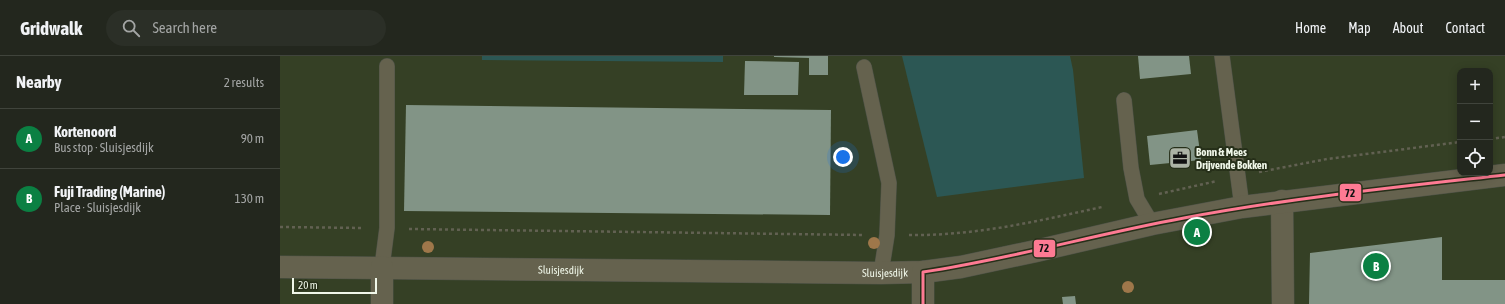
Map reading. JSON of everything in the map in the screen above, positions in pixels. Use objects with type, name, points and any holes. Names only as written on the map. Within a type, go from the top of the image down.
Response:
[{"type":"street","name":"Sluisjesdijk","points":[[280,267],[881,273],[923,272],[969,265],[1152,224],[1242,207],[1505,175]]},
{"type":"street","points":[[1282,201],[1283,304]]},
{"type":"street","points":[[382,267],[382,304]]},
{"type":"street","points":[[923,272],[923,304]]},
{"type":"lane","points":[[1222,56],[1242,207]]},
{"type":"lane","points":[[382,267],[387,228],[387,66]]},
{"type":"lane","points":[[864,67],[889,183],[886,235],[881,273]]},
{"type":"lane","points":[[1124,100],[1131,168],[1137,199],[1152,224]]},
{"type":"path","points":[[1493,139],[1505,137]]},
{"type":"shaded area","points":[[280,56],[1505,56],[1505,304],[280,304]]},
{"type":"water","points":[[482,56],[723,56],[723,62],[482,60]]},
{"type":"water","points":[[902,56],[1070,56],[1073,70],[1084,178],[937,197]]},
{"type":"building","points":[[774,56],[828,56],[828,75],[809,75],[809,58]]},
{"type":"building","points":[[1138,56],[1189,56],[1191,74],[1140,79]]},
{"type":"building","points":[[745,61],[799,62],[798,95],[744,95]]},
{"type":"building","points":[[406,105],[831,110],[830,215],[404,211]]},
{"type":"building","points":[[1197,130],[1201,160],[1150,165],[1147,136]]},
{"type":"building","points":[[1442,237],[1442,280],[1505,280],[1505,304],[1309,304],[1310,253]]},
{"type":"building","points":[[1075,296],[1076,304],[1063,304],[1062,297]]},
{"type":"transit line","name":"72","points":[[923,304],[923,272],[956,267],[1151,224],[1224,211],[1344,194],[1505,175]]},
{"type":"place","name":"Bonn & Mees Drijvende Bokken","points":[[1180,158]]},
{"type":"place","name":"Kortenoord","points":[[1197,232]]},
{"type":"place","name":"Fuji Trading (Marine)","points":[[1376,266]]}]
